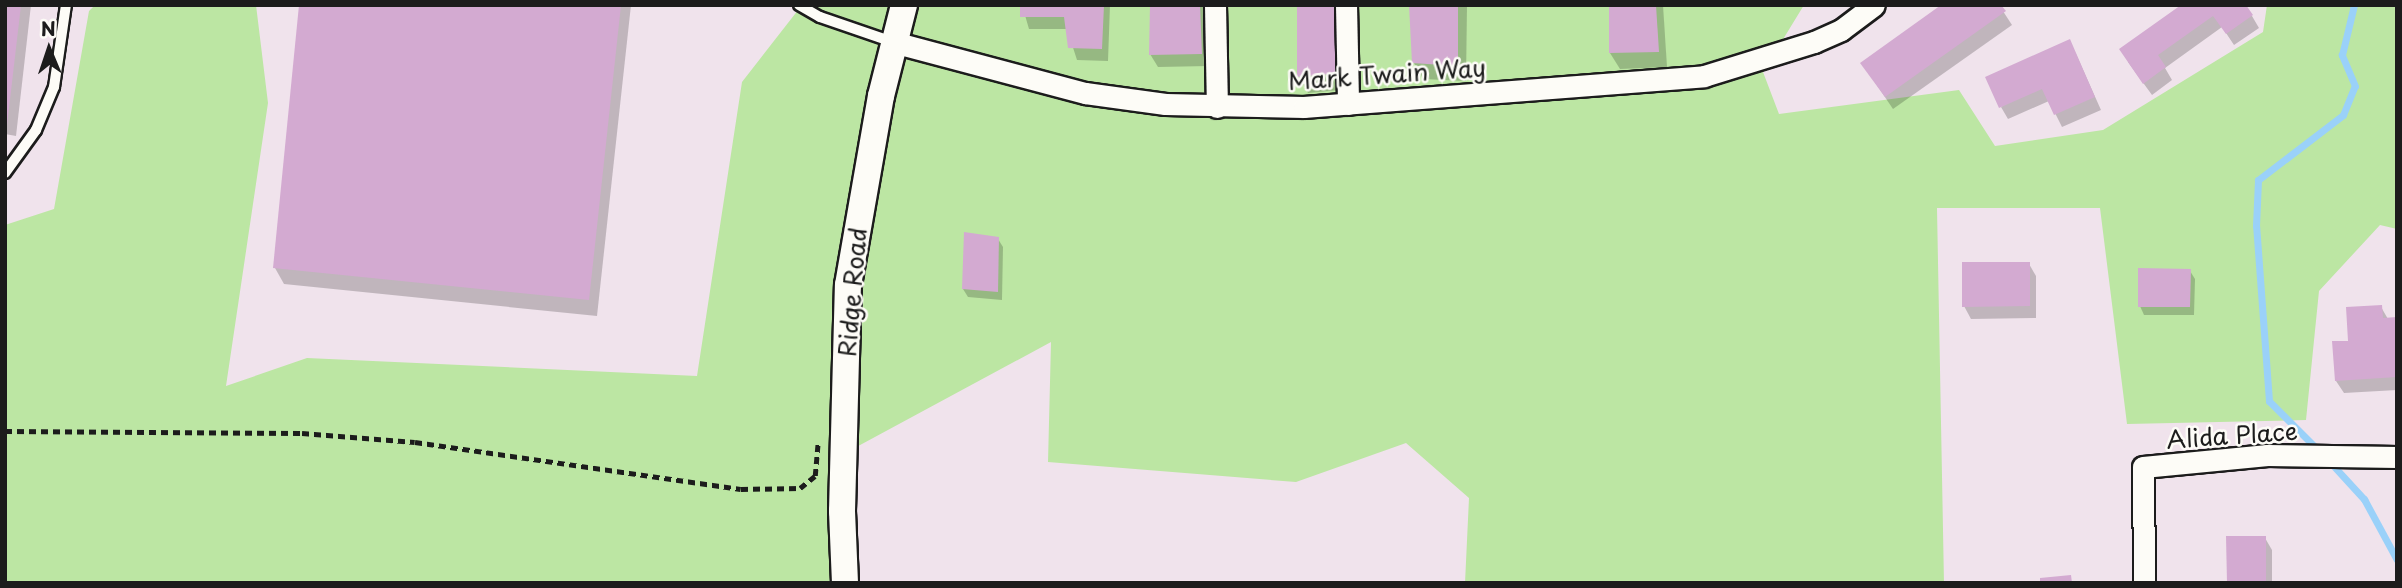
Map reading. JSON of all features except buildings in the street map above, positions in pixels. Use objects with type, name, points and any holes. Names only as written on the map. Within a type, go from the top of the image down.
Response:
[{"type":"street","name":"Ridge Road","points":[[845,583],[842,511],[848,285],[862,190],[904,5]]},
{"type":"street","points":[[1215,5],[1217,107]]},
{"type":"street","points":[[1346,5],[1348,104]]},
{"type":"street","name":"Mark Twain Way","points":[[894,42],[1085,93],[1217,107],[1348,104],[1704,76],[1814,43],[1874,5]]},
{"type":"street","name":"Alida Place","points":[[2144,583],[2143,467],[2267,455],[2397,457]]},
{"type":"lane","points":[[5,173],[36,130],[54,87],[66,5]]},
{"type":"lane","points":[[799,5],[820,17],[894,42]]},
{"type":"path","points":[[5,431],[302,433],[415,442],[741,489],[800,488],[815,476],[818,435]]},
{"type":"green space","points":[[95,5],[256,5],[268,103],[226,386],[307,358],[697,376],[742,82],[802,5],[1804,5],[1763,72],[1779,114],[1959,90],[1995,146],[2103,130],[2263,32],[2267,5],[2397,5],[2397,229],[2380,225],[2319,291],[2306,420],[2127,424],[2100,208],[1937,208],[1944,583],[1465,583],[1469,498],[1406,443],[1296,482],[1048,462],[1051,342],[849,451],[845,583],[5,583],[5,225],[54,209],[89,11]]},
{"type":"waterway","points":[[2318,450],[2269,401],[2256,226],[2258,180],[2343,115],[2355,86],[2342,55],[2354,5]]},
{"type":"waterway","points":[[2329,461],[2364,499],[2397,560]]}]
